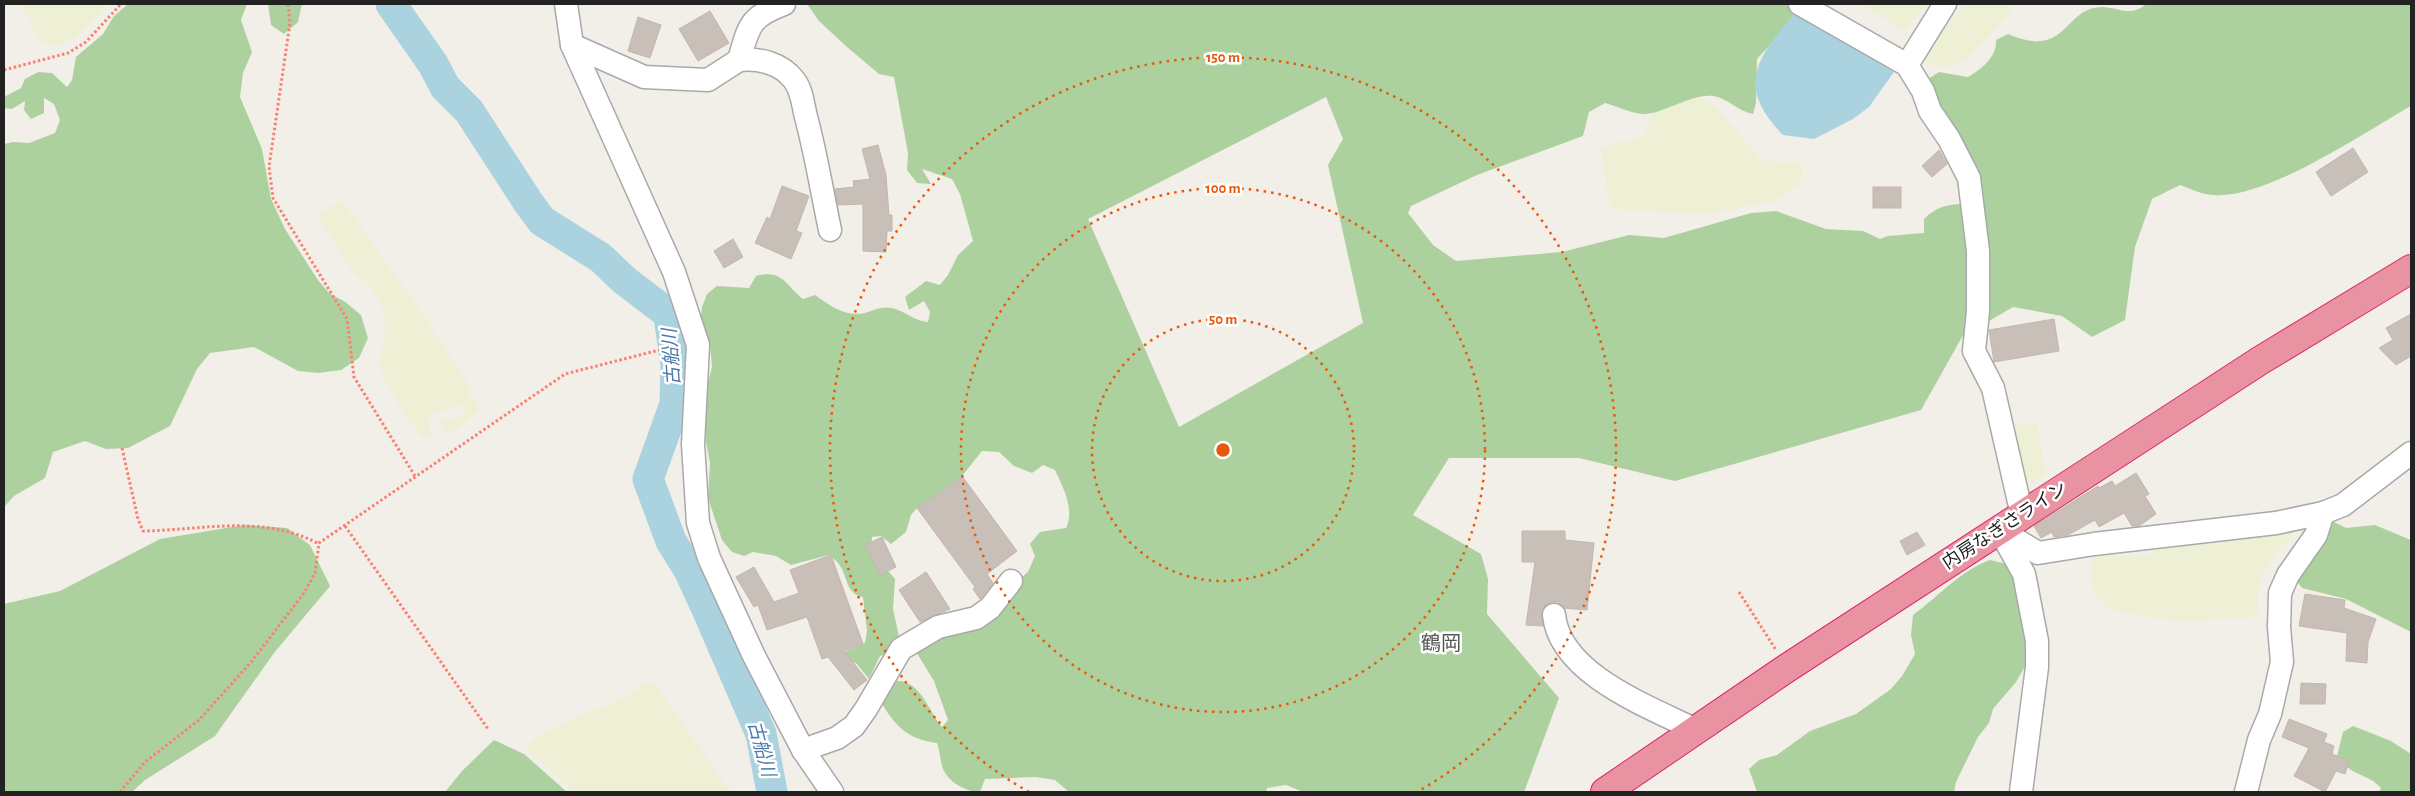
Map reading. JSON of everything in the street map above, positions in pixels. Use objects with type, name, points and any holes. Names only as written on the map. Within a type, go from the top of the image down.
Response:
[{"type":"highway","name":"内房なぎさライン","points":[[1605,792],[1787,668],[2022,515],[2261,360],[2411,268]]},
{"type":"street","points":[[566,4],[572,45],[674,272],[698,345],[693,444],[698,522],[709,558],[754,656],[803,750],[832,792]]},
{"type":"street","points":[[739,60],[748,28],[762,12],[784,4]]},
{"type":"street","points":[[1800,4],[1907,65],[1923,91],[1930,111],[1969,178],[1978,251],[1978,311],[1974,351],[1993,388],[2022,515]]},
{"type":"street","points":[[1907,65],[1945,4]]},
{"type":"street","points":[[572,45],[644,77],[708,80],[739,60],[757,58],[776,65],[794,80],[800,93],[830,230]]},
{"type":"street","points":[[2000,530],[2038,553],[2094,544],[2276,523],[2323,513],[2343,505],[2411,454]]},
{"type":"street","points":[[2246,792],[2259,740],[2270,714],[2282,662],[2279,627],[2280,593],[2288,575],[2316,535],[2323,513]]},
{"type":"street","points":[[2000,530],[2024,574],[2037,641],[2037,667],[2021,792]]},
{"type":"street","points":[[803,750],[837,738],[854,726],[866,709],[901,648],[938,627],[976,618],[990,608],[1011,581]]},
{"type":"street","points":[[1554,614],[1556,628],[1565,645],[1577,660],[1620,692],[1696,730]]},
{"type":"path","points":[[4,70],[68,53],[86,42],[120,4]]},
{"type":"path","points":[[288,4],[290,23],[269,167],[273,198],[347,319],[354,377],[415,476]]},
{"type":"path","points":[[120,792],[146,762],[200,720],[252,661],[304,593],[315,573],[319,544],[565,374],[682,344]]},
{"type":"path","points":[[122,448],[138,518],[143,531],[260,526],[294,532],[319,544]]},
{"type":"path","points":[[345,526],[488,729]]},
{"type":"path","points":[[1739,592],[1787,668]]},
{"type":"green space","points":[[21,4],[111,4],[74,39],[53,46],[43,43],[36,34]]},
{"type":"green space","points":[[128,4],[247,4],[241,20],[252,52],[243,73],[240,97],[262,149],[271,199],[285,229],[318,280],[330,294],[344,301],[361,315],[368,338],[359,358],[341,370],[319,373],[298,371],[254,347],[210,353],[197,369],[170,426],[128,448],[106,449],[85,441],[53,452],[45,478],[14,496],[4,507],[4,144],[13,142],[29,143],[55,133],[60,120],[54,104],[44,98],[44,113],[31,119],[24,110],[25,101],[12,109],[4,108],[4,97],[21,88],[25,79],[38,72],[52,73],[67,87],[72,80],[76,57],[103,34],[114,16]]},
{"type":"green space","points":[[268,4],[302,4],[298,22],[284,34],[271,25]]},
{"type":"green space","points":[[807,4],[1795,4],[1797,16],[1757,59],[1756,103],[1753,114],[1714,96],[1696,98],[1658,111],[1642,114],[1605,103],[1589,112],[1583,136],[1477,175],[1411,206],[1408,213],[1433,245],[1456,261],[1562,252],[1629,235],[1664,238],[1751,213],[1776,211],[1826,229],[1863,231],[1880,239],[1888,236],[1924,233],[1924,219],[1929,214],[1940,208],[1952,205],[1972,204],[1961,159],[1928,79],[1939,72],[1968,77],[1988,62],[1994,52],[1996,40],[2008,34],[2028,40],[2043,41],[2054,37],[2079,15],[2089,9],[2108,7],[2129,11],[2146,4],[2411,4],[2411,106],[2342,147],[2287,176],[2260,187],[2236,193],[2210,195],[2180,185],[2152,199],[2135,247],[2125,320],[2092,337],[2062,316],[2013,307],[1962,337],[1921,410],[1675,481],[1579,458],[1449,458],[1413,515],[1481,554],[1488,579],[1487,614],[1559,698],[1524,792],[1303,792],[1286,785],[1267,788],[1266,792],[1069,792],[1055,780],[1036,777],[985,779],[980,792],[959,786],[950,779],[943,768],[937,743],[918,739],[898,726],[882,704],[884,690],[891,682],[901,681],[909,684],[922,696],[942,727],[948,720],[934,681],[913,647],[1012,585],[1028,572],[1035,556],[1030,544],[1040,532],[1066,528],[1069,506],[1055,470],[1043,465],[1032,473],[1014,466],[999,452],[982,451],[962,476],[917,508],[911,515],[906,532],[891,544],[881,536],[872,537],[871,551],[895,579],[893,609],[900,641],[893,652],[880,656],[869,679],[856,663],[845,662],[833,657],[865,643],[867,631],[863,597],[857,595],[850,588],[837,562],[829,555],[791,565],[776,556],[753,552],[744,556],[732,552],[722,540],[708,498],[710,463],[706,442],[705,395],[712,367],[710,344],[700,324],[702,307],[707,294],[717,286],[749,288],[756,276],[765,274],[783,280],[803,299],[815,295],[832,307],[844,312],[857,314],[881,308],[897,309],[918,320],[928,322],[930,312],[924,301],[909,310],[905,297],[926,281],[940,285],[948,275],[958,255],[973,241],[960,194],[952,179],[922,169],[931,184],[917,183],[907,170],[908,153],[894,77],[879,74],[819,21]],"holes":[[[1326,97],[1343,139],[1328,165],[1363,323],[1179,427],[1088,219]]]},
{"type":"green space","points":[[1860,4],[1927,4],[1908,27],[1903,30]]},
{"type":"green space","points":[[1965,4],[2011,5],[2010,13],[1966,59],[1953,65],[1940,67],[1929,64],[1921,57]]},
{"type":"green space","points":[[1684,98],[1697,98],[1708,101],[1715,106],[1763,161],[1799,162],[1803,165],[1800,185],[1775,201],[1724,211],[1700,214],[1612,209],[1609,204],[1601,149],[1620,142],[1635,140],[1645,134],[1649,127],[1649,117],[1660,107]]},
{"type":"green space","points":[[339,201],[344,204],[416,304],[468,383],[469,394],[480,409],[455,430],[444,433],[438,421],[458,417],[465,412],[462,404],[435,413],[428,422],[432,435],[423,439],[400,408],[384,379],[379,366],[385,335],[384,313],[380,300],[366,282],[353,272],[320,221],[319,214]]},
{"type":"green space","points":[[2038,423],[2042,457],[2047,471],[2042,477],[2030,483],[2023,475],[2011,424]]},
{"type":"green space","points":[[2330,520],[2346,528],[2375,525],[2411,540],[2411,632],[2346,599],[2302,588],[2295,579]]},
{"type":"green space","points":[[244,525],[287,528],[310,545],[330,586],[274,653],[215,736],[145,780],[132,792],[4,792],[4,604],[60,591],[160,539]]},
{"type":"green space","points":[[2291,527],[2293,534],[2291,539],[2277,551],[2261,576],[2257,598],[2260,617],[2185,621],[2138,616],[2110,609],[2094,595],[2091,575],[2092,559],[2098,555],[2146,556],[2153,553],[2154,547]]},
{"type":"green space","points":[[1990,560],[2007,564],[2021,582],[2033,653],[2016,682],[1993,709],[1989,723],[1978,737],[1956,782],[1954,792],[1757,792],[1749,769],[1759,760],[1777,755],[1810,731],[1856,714],[1891,689],[1902,676],[1915,654],[1911,635],[1913,615],[1959,577]]},
{"type":"green space","points":[[654,681],[730,792],[574,792],[526,749],[530,742],[543,734],[574,718],[628,696],[647,682]]},
{"type":"green space","points":[[2353,726],[2391,741],[2411,754],[2411,792],[2379,792],[2381,788],[2376,783],[2342,763],[2337,756],[2343,732]]},
{"type":"green space","points":[[494,740],[524,754],[567,792],[445,792],[462,771]]},
{"type":"water","points":[[1796,12],[1894,72],[1869,107],[1853,119],[1814,139],[1783,135],[1768,117],[1759,100],[1755,85],[1762,57]]},
{"type":"building","points":[[710,11],[729,43],[698,61],[679,29]]},
{"type":"building","points":[[638,17],[661,25],[650,58],[628,51]]},
{"type":"building","points":[[878,145],[886,175],[889,215],[892,215],[892,231],[887,231],[886,252],[863,251],[863,204],[838,205],[835,189],[854,187],[853,181],[870,179],[862,149]]},
{"type":"building","points":[[2353,148],[2368,172],[2331,196],[2316,172]]},
{"type":"building","points":[[1939,150],[1947,164],[1932,177],[1922,166]]},
{"type":"building","points":[[782,186],[809,196],[796,231],[802,233],[791,259],[755,243],[767,217],[770,219]]},
{"type":"building","points":[[1873,187],[1901,187],[1901,208],[1873,208]]},
{"type":"building","points":[[733,239],[743,257],[724,268],[714,251]]},
{"type":"building","points":[[2411,314],[2411,356],[2396,365],[2379,348],[2393,340],[2386,328]]},
{"type":"building","points":[[2054,319],[2059,351],[1994,362],[1989,330]]},
{"type":"building","points":[[2136,473],[2149,494],[2145,496],[2156,514],[2139,526],[2132,526],[2124,513],[2099,527],[2095,520],[2068,535],[2054,537],[2052,532],[2041,538],[2034,526],[2098,486],[2099,488],[2112,481],[2115,486]]},
{"type":"building","points":[[962,476],[1017,551],[987,574],[993,583],[980,599],[973,589],[975,587],[917,508]]},
{"type":"building","points":[[1522,531],[1565,531],[1565,540],[1594,543],[1587,610],[1564,608],[1558,602],[1551,602],[1541,611],[1544,626],[1526,625],[1535,562],[1522,562]]},
{"type":"building","points":[[1917,532],[1925,545],[1907,555],[1900,541]]},
{"type":"building","points":[[882,537],[896,567],[880,575],[865,545]]},
{"type":"building","points":[[831,555],[863,644],[844,651],[867,680],[854,690],[828,657],[822,659],[807,617],[767,630],[758,605],[754,607],[736,577],[754,567],[774,602],[799,593],[790,570]]},
{"type":"building","points":[[926,572],[950,609],[920,622],[899,590]]},
{"type":"building","points":[[2305,594],[2345,600],[2344,608],[2376,619],[2368,642],[2367,663],[2346,661],[2347,633],[2299,626]]},
{"type":"building","points":[[2301,683],[2326,684],[2325,704],[2300,704]]},
{"type":"building","points":[[2289,719],[2327,734],[2324,742],[2334,746],[2332,754],[2349,761],[2345,774],[2336,771],[2325,792],[2294,776],[2309,748],[2282,737]]},
{"type":"waterway","name":"古船川","points":[[391,4],[433,64],[445,87],[469,111],[542,221],[601,258],[624,280],[666,312],[669,317],[676,364],[675,404],[648,479],[671,541],[689,570],[761,734],[772,792]]},
{"type":"district","name":"鶴岡","points":[[1441,644]]}]
